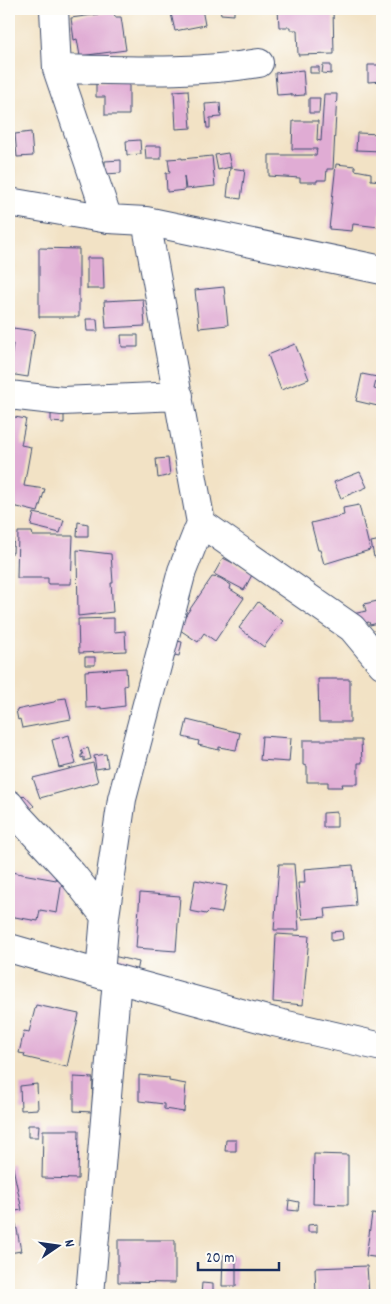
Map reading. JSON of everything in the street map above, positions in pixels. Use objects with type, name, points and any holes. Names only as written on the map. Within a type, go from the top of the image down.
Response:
[{"type":"street","points":[[54,9],[57,69],[108,219]]},
{"type":"street","points":[[57,69],[181,71],[234,68],[259,63]]},
{"type":"street","points":[[9,202],[108,219],[146,221],[382,270]]},
{"type":"street","points":[[90,1295],[109,977],[105,916],[122,799],[182,570],[201,523],[146,221]]},
{"type":"street","points":[[9,395],[62,401],[179,396]]},
{"type":"street","points":[[201,523],[352,628],[382,664]]},
{"type":"street","points":[[9,804],[72,874],[105,916]]},
{"type":"street","points":[[9,948],[274,1022],[382,1047]]},
{"type":"building","points":[[170,9],[202,9],[205,25],[175,31]]},
{"type":"building","points":[[220,9],[234,9],[234,15],[221,14]]},
{"type":"building","points":[[278,9],[333,9],[334,54],[298,55],[297,30],[290,30],[290,27],[279,27]]},
{"type":"building","points":[[365,9],[382,9],[382,16],[365,14]]},
{"type":"building","points":[[114,12],[115,17],[121,17],[126,50],[80,56],[77,39],[74,40],[71,18]]},
{"type":"building","points":[[323,65],[331,65],[331,74],[322,73]]},
{"type":"building","points":[[368,65],[382,65],[382,81],[368,82]]},
{"type":"building","points":[[310,67],[319,67],[319,73],[310,73]]},
{"type":"building","points":[[303,70],[305,95],[277,95],[275,73]]},
{"type":"building","points":[[129,82],[129,115],[105,115],[105,97],[96,97],[96,83]]},
{"type":"building","points":[[188,90],[191,128],[176,129],[174,91]]},
{"type":"building","points":[[324,94],[337,94],[333,169],[327,169],[326,180],[300,182],[300,178],[269,176],[269,155],[316,155],[317,149],[292,149],[293,121],[318,121],[317,140],[321,141]]},
{"type":"building","points":[[309,98],[320,98],[319,113],[309,113]]},
{"type":"building","points":[[220,103],[221,117],[210,118],[210,128],[207,128],[205,104]]},
{"type":"building","points":[[31,132],[33,156],[17,157],[15,134]]},
{"type":"building","points":[[357,133],[382,134],[382,151],[356,150]]},
{"type":"building","points":[[140,140],[141,154],[127,155],[126,141]]},
{"type":"building","points":[[145,146],[161,146],[161,159],[146,159]]},
{"type":"building","points":[[228,153],[231,167],[218,170],[215,155]]},
{"type":"building","points":[[212,156],[215,186],[186,189],[184,176],[185,190],[167,192],[166,173],[170,173],[168,159]]},
{"type":"building","points":[[121,160],[121,173],[105,174],[105,161]]},
{"type":"building","points":[[336,164],[355,166],[355,170],[371,173],[371,180],[382,181],[379,227],[353,224],[352,231],[329,229]]},
{"type":"building","points":[[230,168],[245,170],[241,199],[227,197]]},
{"type":"building","points":[[39,248],[79,249],[79,317],[39,317]]},
{"type":"building","points":[[87,258],[103,258],[104,289],[87,289]]},
{"type":"building","points":[[224,287],[228,325],[199,328],[195,290]]},
{"type":"building","points":[[143,299],[145,326],[106,328],[104,301]]},
{"type":"building","points":[[86,319],[97,319],[98,331],[87,331]]},
{"type":"building","points":[[13,328],[35,331],[28,377],[9,374],[13,344],[10,344]]},
{"type":"building","points":[[121,335],[138,335],[138,347],[122,347]]},
{"type":"building","points":[[295,344],[309,379],[281,390],[268,355]]},
{"type":"building","points":[[362,374],[377,377],[374,389],[382,391],[382,407],[356,401]]},
{"type":"building","points":[[51,406],[64,406],[64,423],[51,422]]},
{"type":"building","points":[[9,416],[26,419],[21,445],[31,447],[24,486],[45,489],[38,512],[9,505]]},
{"type":"building","points":[[168,458],[170,475],[158,478],[156,459]]},
{"type":"building","points":[[360,472],[367,487],[341,498],[334,482]]},
{"type":"building","points":[[359,505],[370,550],[324,564],[311,523],[344,515],[343,508]]},
{"type":"building","points":[[34,513],[64,520],[60,533],[31,526]]},
{"type":"building","points":[[78,522],[88,524],[88,536],[77,536]]},
{"type":"building","points":[[9,524],[14,524],[13,553],[9,553]]},
{"type":"building","points":[[18,532],[32,532],[33,536],[73,536],[71,584],[48,584],[48,578],[17,578]]},
{"type":"building","points":[[381,540],[382,555],[374,557],[371,542]]},
{"type":"building","points":[[77,550],[111,554],[113,612],[78,616]]},
{"type":"building","points":[[223,558],[253,573],[244,590],[214,574]]},
{"type":"building","points":[[212,577],[220,578],[231,585],[230,589],[244,598],[215,641],[204,633],[198,642],[177,628]]},
{"type":"building","points":[[9,591],[12,591],[11,622],[9,622]]},
{"type":"building","points":[[382,600],[382,622],[370,625],[369,622],[356,625],[353,614],[366,611],[364,604]]},
{"type":"building","points":[[258,602],[283,621],[264,647],[239,628]]},
{"type":"building","points":[[114,618],[114,632],[125,631],[126,651],[79,653],[78,619]]},
{"type":"building","points":[[173,640],[182,642],[179,656],[170,654]]},
{"type":"building","points":[[85,657],[95,657],[95,665],[85,665]]},
{"type":"building","points":[[126,668],[127,685],[124,686],[125,706],[101,709],[101,707],[86,708],[85,671]]},
{"type":"building","points":[[318,679],[350,679],[350,722],[319,722]]},
{"type":"building","points":[[66,698],[71,719],[22,728],[16,710]]},
{"type":"building","points":[[187,720],[240,733],[236,750],[219,747],[219,750],[198,745],[199,741],[183,737]]},
{"type":"building","points":[[69,735],[76,764],[59,768],[52,740]]},
{"type":"building","points":[[262,736],[291,738],[289,762],[260,760]]},
{"type":"building","points":[[303,740],[361,740],[362,763],[358,763],[358,784],[342,784],[343,787],[328,787],[328,782],[307,782],[307,766],[303,765]]},
{"type":"building","points":[[88,748],[91,759],[84,761],[84,757],[81,758],[81,755],[83,755],[81,750]]},
{"type":"building","points":[[106,754],[108,767],[96,769],[94,756]]},
{"type":"building","points":[[93,763],[98,782],[40,798],[33,778]]},
{"type":"building","points":[[24,795],[34,806],[26,813],[16,803]]},
{"type":"building","points":[[337,812],[337,827],[323,827],[323,813]]},
{"type":"building","points":[[9,860],[13,861],[11,872],[62,881],[57,913],[40,910],[38,921],[9,916]]},
{"type":"building","points":[[279,864],[294,864],[299,930],[274,930]]},
{"type":"building","points":[[353,865],[356,906],[325,909],[326,917],[302,919],[298,883],[305,883],[304,869]]},
{"type":"building","points":[[195,880],[227,886],[222,913],[209,911],[206,914],[190,911]]},
{"type":"building","points":[[140,893],[180,896],[176,951],[136,948]]},
{"type":"building","points":[[342,931],[343,939],[331,941],[331,932]]},
{"type":"building","points":[[276,934],[309,936],[303,1005],[273,1002]]},
{"type":"building","points":[[113,956],[139,962],[137,972],[111,966]]},
{"type":"building","points":[[36,1005],[79,1014],[67,1067],[24,1057],[25,1054],[19,1053],[24,1031],[29,1032]]},
{"type":"building","points":[[139,1075],[169,1078],[169,1081],[186,1084],[184,1112],[164,1109],[164,1104],[139,1101]]},
{"type":"building","points":[[74,1077],[93,1078],[92,1112],[74,1111]]},
{"type":"building","points":[[37,1084],[38,1109],[21,1110],[20,1086]]},
{"type":"building","points":[[28,1125],[39,1125],[38,1137],[28,1137]]},
{"type":"building","points":[[43,1130],[79,1130],[78,1179],[42,1178]]},
{"type":"building","points":[[226,1140],[236,1140],[236,1151],[225,1151]]},
{"type":"building","points":[[314,1154],[348,1155],[348,1205],[313,1204]]},
{"type":"building","points":[[12,1163],[22,1210],[9,1212],[9,1164]]},
{"type":"building","points":[[289,1200],[299,1202],[298,1211],[288,1210]]},
{"type":"building","points":[[372,1214],[382,1215],[381,1258],[366,1256]]},
{"type":"building","points":[[16,1224],[21,1251],[9,1253],[9,1225]]},
{"type":"building","points":[[317,1224],[317,1232],[308,1232],[308,1225]]},
{"type":"building","points":[[118,1240],[175,1240],[175,1283],[118,1282]]},
{"type":"building","points":[[223,1255],[236,1255],[236,1286],[222,1286]]},
{"type":"building","points":[[367,1266],[369,1295],[316,1295],[315,1268]]},
{"type":"building","points":[[202,1283],[213,1284],[213,1295],[201,1295]]},
{"type":"building","points":[[9,1291],[33,1291],[33,1295],[9,1295]]}]
